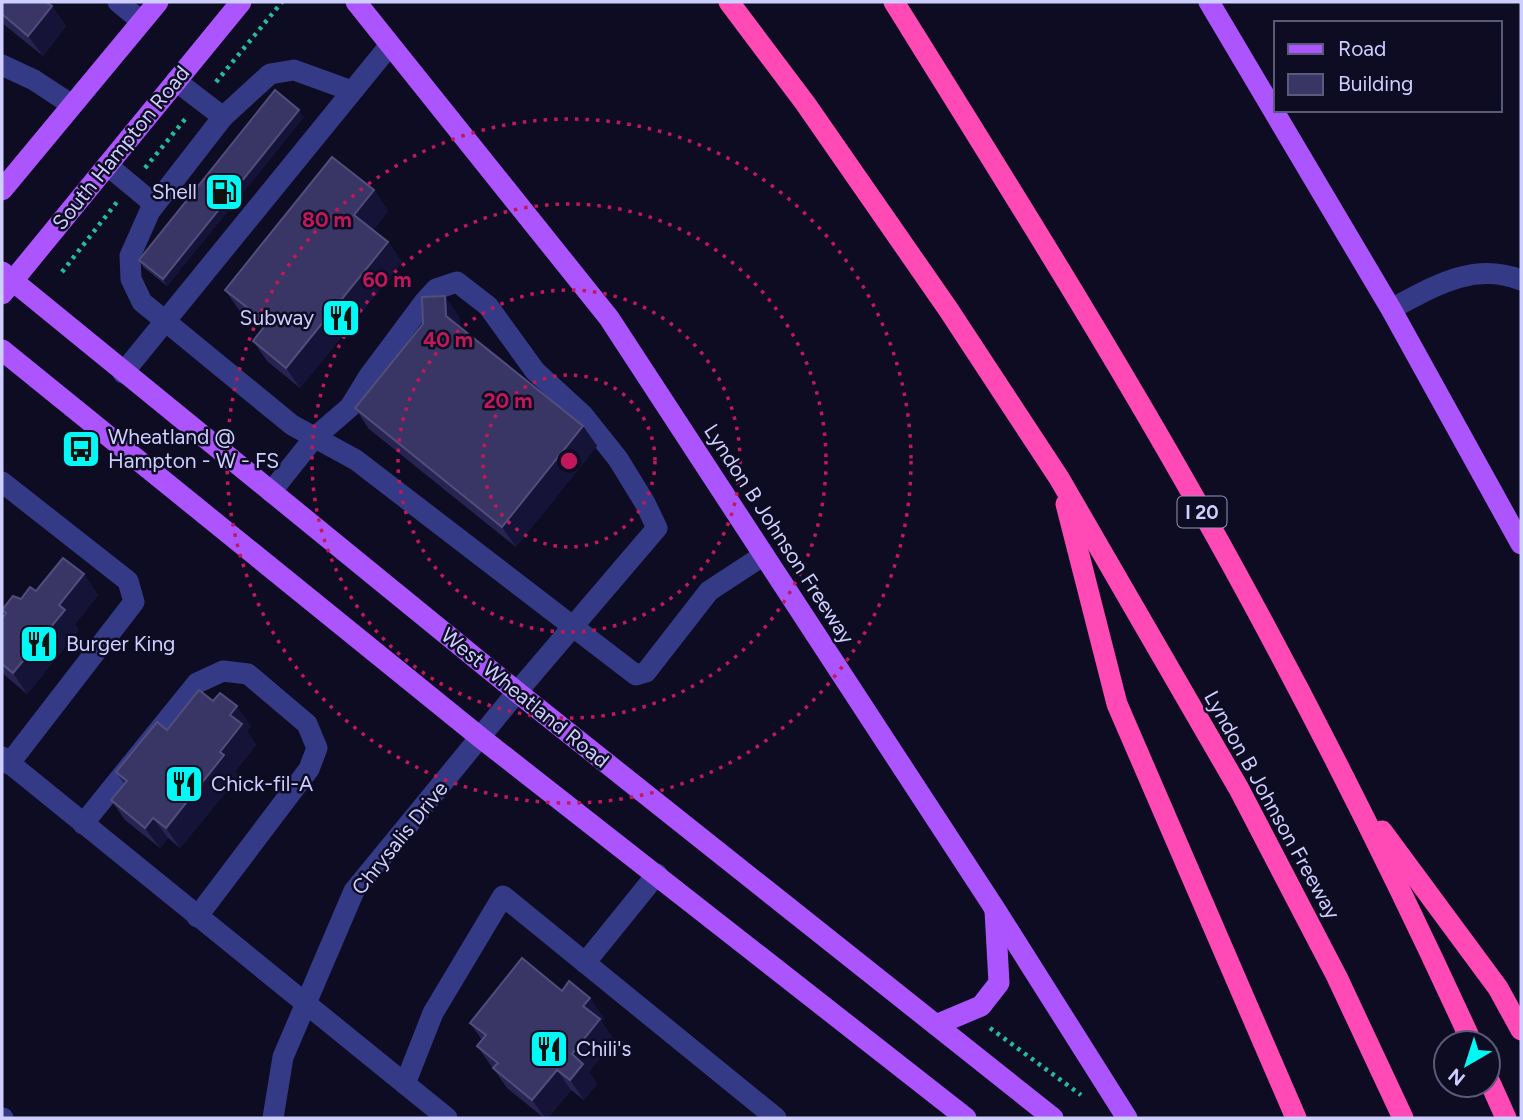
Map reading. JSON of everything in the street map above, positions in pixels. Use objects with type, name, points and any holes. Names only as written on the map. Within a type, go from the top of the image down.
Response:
[{"type":"highway","name":"Lyndon B Johnson Freeway","points":[[729,2],[806,103],[909,251],[1059,478],[1239,789],[1337,977],[1404,1118]]},
{"type":"highway","name":"I 20","points":[[894,2],[1018,199],[1232,565],[1350,788],[1465,1029]]},
{"type":"highway","points":[[1059,478],[1117,704],[1296,1118]]},
{"type":"highway","points":[[1350,788],[1498,988],[1521,1030]]},
{"type":"highway","points":[[1497,1099],[1506,1118]]},
{"type":"main road","points":[[2,190],[158,2]]},
{"type":"main road","name":"South Hampton Road","points":[[5,282],[107,165],[241,2]]},
{"type":"main road","name":"Lyndon B Johnson Freeway","points":[[356,2],[609,318],[995,909],[1127,1118]]},
{"type":"main road","points":[[1209,2],[1274,112]]},
{"type":"main road","points":[[1274,112],[1391,309],[1521,544]]},
{"type":"main road","name":"West Wheatland Road","points":[[5,282],[123,373],[517,692],[1053,1118]]},
{"type":"main road","points":[[2,350],[481,738],[966,1118]]},
{"type":"main road","points":[[936,1025],[981,1006],[999,983],[995,909]]},
{"type":"street","points":[[118,2],[141,22]]},
{"type":"street","points":[[123,373],[390,45]]},
{"type":"street","points":[[2,65],[34,80],[72,105]]},
{"type":"street","points":[[352,91],[294,70],[270,74],[223,117],[154,204],[130,256],[131,279],[142,302],[292,425],[356,460],[636,675],[646,673],[709,592],[764,555]]},
{"type":"street","points":[[176,81],[223,117]]},
{"type":"street","points":[[107,165],[154,204]]},
{"type":"street","points":[[1391,309],[1440,283],[1474,272],[1504,274],[1521,280]]},
{"type":"street","name":"Chrysalis Drive","points":[[273,1118],[283,1057],[354,891],[517,692],[657,528],[618,459],[583,415],[535,371],[488,306],[457,282],[436,289],[376,366],[350,407],[314,438]]},
{"type":"street","points":[[271,492],[314,438]]},
{"type":"street","points":[[2,482],[128,581],[134,602],[6,760],[447,1118]]},
{"type":"street","points":[[83,824],[197,682],[223,671],[248,674],[307,724],[317,748],[309,769],[197,917]]},
{"type":"street","points":[[585,963],[657,874]]},
{"type":"street","points":[[405,1084],[433,1013],[503,896],[776,1118]]},
{"type":"path","points":[[62,272],[282,2]]},
{"type":"path","points":[[990,1028],[1083,1096]]},
{"type":"building","points":[[2,2],[46,2],[52,6],[28,36],[2,14]]},
{"type":"building","name":"Shell","points":[[275,90],[299,110],[163,279],[139,260]]},
{"type":"building","points":[[332,157],[374,190],[354,215],[388,242],[286,368],[253,341],[267,323],[225,290]]},
{"type":"building","points":[[445,296],[446,316],[583,426],[502,527],[355,408],[423,324],[422,297]]},
{"type":"building","points":[[63,558],[84,574],[59,605],[65,610],[13,673],[2,664],[2,618],[6,613],[2,610],[13,596],[21,599],[30,587],[36,591]]},
{"type":"building","points":[[199,690],[213,701],[220,693],[237,706],[230,715],[242,724],[220,752],[224,755],[166,828],[153,818],[145,828],[111,800],[127,781],[116,772],[157,722],[167,730]]},
{"type":"building","name":"Chili's","points":[[522,958],[562,991],[569,981],[590,998],[583,1006],[600,1019],[572,1054],[583,1064],[570,1080],[557,1070],[532,1100],[493,1068],[498,1063],[477,1046],[486,1035],[470,1023]]},
{"type":"place","name":"Shell","points":[[224,192]]},
{"type":"place","name":"Subway","points":[[341,318]]},
{"type":"place","name":"Wheatland @ Hampton - W - FS","points":[[81,449]]},
{"type":"place","name":"Burger King","points":[[39,644]]},
{"type":"place","name":"Chick-fil-A","points":[[184,784]]},
{"type":"place","name":"Chili's","points":[[549,1049]]}]
